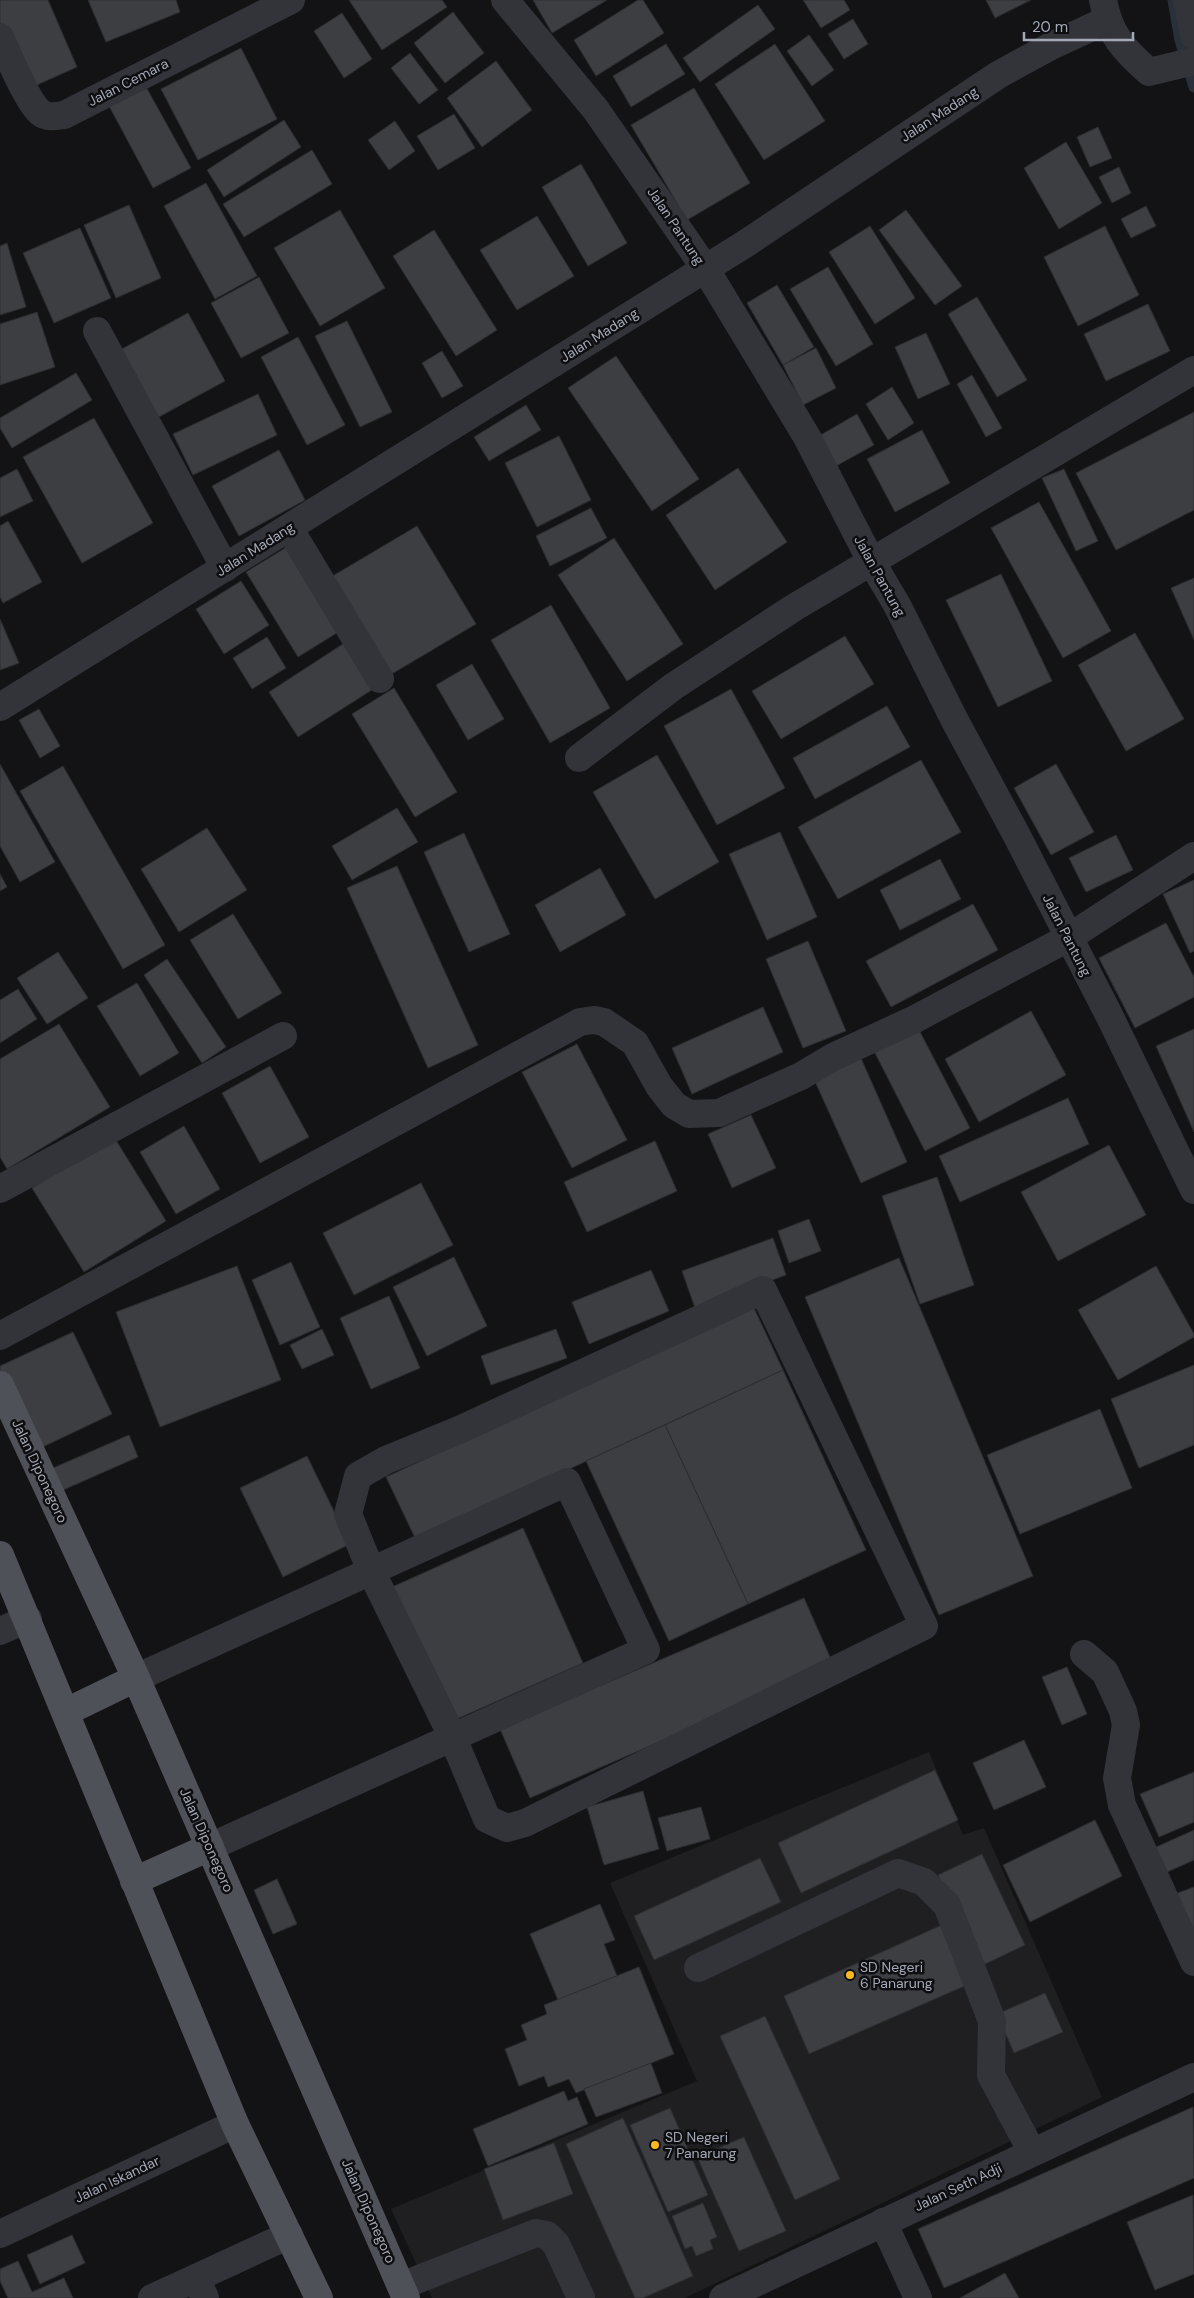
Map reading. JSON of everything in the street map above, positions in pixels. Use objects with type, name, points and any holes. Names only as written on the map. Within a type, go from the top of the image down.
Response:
[{"type":"main road","name":"Jalan Diponegoro","points":[[0,1385],[136,1678],[404,2292]]},
{"type":"main road","points":[[0,1555],[235,2124],[319,2298]]},
{"type":"main road","points":[[66,1712],[136,1678]]},
{"type":"main road","points":[[134,1881],[210,1847]]},
{"type":"street","name":"Jalan Cemara","points":[[0,38],[23,86],[40,113],[51,117],[64,115],[291,0]]},
{"type":"street","name":"Jalan Pantung","points":[[504,0],[596,110],[704,268],[807,437],[871,561],[897,605],[1068,938],[1194,1190]]},
{"type":"street","points":[[1187,0],[1194,35]]},
{"type":"street","name":"Jalan Madang","points":[[0,707],[745,244],[998,75],[1051,46],[1105,10],[1124,49],[1149,72],[1191,62]]},
{"type":"street","points":[[97,331],[225,568]]},
{"type":"street","points":[[579,758],[674,686],[795,607],[1194,370]]},
{"type":"street","points":[[289,528],[380,679]]},
{"type":"street","points":[[0,1336],[580,1022],[594,1020],[604,1022],[635,1043],[659,1086],[674,1105],[689,1114],[719,1113],[801,1076],[833,1057],[914,1020],[1068,938],[1194,856]]},
{"type":"street","points":[[0,1189],[283,1036]]},
{"type":"street","points":[[763,1290],[924,1626],[525,1823],[507,1828],[487,1819],[452,1736],[372,1571],[348,1514],[358,1476],[386,1460],[459,1430],[763,1290]]},
{"type":"street","points":[[136,1678],[567,1482],[646,1650],[452,1736],[210,1847]]},
{"type":"street","points":[[0,1631],[28,1620]]},
{"type":"street","points":[[1084,1654],[1105,1672],[1123,1711],[1126,1725],[1117,1778],[1122,1805],[1194,1962]]},
{"type":"street","points":[[698,1968],[898,1873],[924,1882],[947,1906],[980,1988],[992,2021],[991,2075],[1032,2152]]},
{"type":"street","name":"Jalan Seth Adji","points":[[723,2298],[1194,2077]]},
{"type":"street","name":"Jalan Iskandar","points":[[0,2234],[235,2124]]},
{"type":"street","points":[[883,2222],[918,2298]]},
{"type":"street","points":[[404,2292],[536,2233],[547,2235],[556,2244],[581,2298]]},
{"type":"street","points":[[152,2298],[201,2288],[289,2235]]},
{"type":"shaded area","name":"SD Negeri 6 Panarung","points":[[929,1752],[963,1835],[984,1828],[1102,2097],[685,2298],[432,2298],[391,2209],[697,2081],[610,1883]]},
{"type":"building","points":[[0,0],[48,0],[77,67],[28,89],[0,26]]},
{"type":"building","points":[[88,0],[176,0],[180,12],[106,42]]},
{"type":"building","points":[[349,0],[442,0],[447,7],[382,50]]},
{"type":"building","points":[[533,0],[607,0],[552,33]]},
{"type":"building","points":[[638,0],[643,0],[664,33],[596,76],[574,40]]},
{"type":"building","points":[[803,0],[844,0],[850,10],[821,28]]},
{"type":"building","points":[[986,0],[1031,0],[995,18]]},
{"type":"building","points":[[758,5],[775,29],[700,82],[683,58]]},
{"type":"building","points":[[453,12],[484,53],[445,83],[414,43]]},
{"type":"building","points":[[342,13],[372,59],[344,78],[314,31]]},
{"type":"building","points":[[853,19],[868,44],[844,59],[828,34]]},
{"type":"building","points":[[809,35],[834,70],[812,86],[787,51]]},
{"type":"building","points":[[666,44],[685,74],[631,107],[613,76]]},
{"type":"building","points":[[775,44],[825,121],[764,160],[715,84]]},
{"type":"building","points":[[241,48],[277,119],[198,160],[161,89]]},
{"type":"building","points":[[410,53],[438,90],[419,104],[391,68]]},
{"type":"building","points":[[496,61],[532,110],[482,147],[447,98]]},
{"type":"building","points":[[145,85],[191,168],[153,188],[108,104]]},
{"type":"building","points":[[694,88],[750,183],[687,220],[631,125]]},
{"type":"building","points":[[454,114],[475,148],[438,170],[417,136]]},
{"type":"building","points":[[284,120],[301,147],[224,197],[207,170]]},
{"type":"building","points":[[395,121],[415,151],[389,170],[368,140]]},
{"type":"building","points":[[1098,127],[1112,158],[1090,167],[1077,137]]},
{"type":"building","points":[[1066,142],[1102,203],[1059,229],[1024,168]]},
{"type":"building","points":[[312,150],[332,184],[244,237],[223,204]]},
{"type":"building","points":[[581,164],[627,243],[588,266],[542,187]]},
{"type":"building","points":[[1119,167],[1131,193],[1112,203],[1099,177]]},
{"type":"building","points":[[206,183],[257,276],[215,299],[164,206]]},
{"type":"building","points":[[129,205],[161,278],[116,298],[84,225]]},
{"type":"building","points":[[1146,206],[1156,226],[1131,238],[1121,219]]},
{"type":"building","points":[[340,210],[385,288],[320,326],[274,248]]},
{"type":"building","points":[[906,210],[962,286],[935,305],[879,230]]},
{"type":"building","points":[[537,216],[574,276],[517,310],[480,250]]},
{"type":"building","points":[[870,226],[915,298],[875,324],[829,252]]},
{"type":"building","points":[[1105,226],[1139,295],[1078,326],[1044,257]]},
{"type":"building","points":[[80,228],[111,298],[54,323],[23,253]]},
{"type":"building","points":[[434,230],[497,330],[456,356],[393,256]]},
{"type":"building","points":[[7,243],[26,307],[0,315],[0,246]]},
{"type":"building","points":[[828,267],[873,344],[836,366],[790,289]]},
{"type":"building","points":[[259,277],[289,333],[241,358],[211,303]]},
{"type":"building","points":[[777,285],[814,347],[783,365],[747,303]]},
{"type":"building","points":[[977,297],[1027,380],[997,397],[948,314]]},
{"type":"building","points":[[1148,304],[1170,351],[1106,381],[1084,334]]},
{"type":"building","points":[[37,312],[55,367],[0,385],[0,324]]},
{"type":"building","points":[[188,313],[225,381],[157,418],[120,350]]},
{"type":"building","points":[[347,321],[392,412],[360,427],[315,336]]},
{"type":"building","points":[[926,333],[950,384],[918,399],[895,347]]},
{"type":"building","points":[[298,337],[345,425],[307,445],[261,357]]},
{"type":"building","points":[[816,348],[836,388],[803,405],[783,365]]},
{"type":"building","points":[[442,351],[463,386],[442,398],[422,363]]},
{"type":"building","points":[[616,356],[699,479],[652,511],[568,388]]},
{"type":"building","points":[[76,373],[92,400],[12,448],[0,428],[0,418]]},
{"type":"building","points":[[972,375],[1002,428],[986,437],[957,384]]},
{"type":"building","points":[[892,387],[914,423],[888,440],[866,404]]},
{"type":"building","points":[[258,394],[277,435],[193,475],[173,434]]},
{"type":"building","points":[[526,405],[541,430],[489,461],[474,437]]},
{"type":"building","points":[[1194,412],[1194,510],[1116,550],[1076,473]]},
{"type":"building","points":[[857,414],[874,445],[836,466],[819,436]]},
{"type":"building","points":[[94,418],[153,523],[82,563],[23,457]]},
{"type":"building","points":[[922,430],[950,483],[895,512],[867,459]]},
{"type":"building","points":[[559,436],[591,500],[537,527],[505,463]]},
{"type":"building","points":[[279,450],[305,500],[239,536],[212,486]]},
{"type":"building","points":[[738,468],[787,542],[715,590],[666,515]]},
{"type":"building","points":[[17,469],[33,501],[0,517],[0,478]]},
{"type":"building","points":[[1064,469],[1098,541],[1076,551],[1042,478]]},
{"type":"building","points":[[1039,502],[1111,631],[1063,658],[991,528]]},
{"type":"building","points":[[591,508],[607,538],[550,566],[536,536]]},
{"type":"building","points":[[8,521],[42,582],[3,603],[0,597],[0,526]]},
{"type":"building","points":[[417,526],[476,624],[390,675],[331,577]]},
{"type":"building","points":[[614,538],[683,644],[627,681],[558,575]]},
{"type":"building","points":[[287,547],[340,631],[298,657],[246,572]]},
{"type":"building","points":[[1001,574],[1052,681],[998,707],[946,600]]},
{"type":"building","points":[[1194,578],[1194,640],[1171,588]]},
{"type":"building","points":[[241,581],[269,625],[224,654],[196,609]]},
{"type":"building","points":[[551,605],[610,708],[550,743],[491,640]]},
{"type":"building","points":[[0,619],[19,663],[0,670]]},
{"type":"building","points":[[1135,633],[1184,719],[1126,751],[1078,665]]},
{"type":"building","points":[[845,636],[874,684],[781,739],[752,691]]},
{"type":"building","points":[[267,637],[286,668],[252,689],[233,658]]},
{"type":"building","points":[[349,640],[378,686],[298,737],[269,692]]},
{"type":"building","points":[[472,664],[504,719],[468,740],[436,685]]},
{"type":"building","points":[[394,688],[457,792],[415,817],[352,714]]},
{"type":"building","points":[[731,689],[785,788],[717,825],[664,726]]},
{"type":"building","points":[[887,706],[910,747],[815,799],[793,758]]},
{"type":"building","points":[[39,709],[60,746],[40,758],[19,720]]},
{"type":"building","points":[[657,755],[719,862],[655,899],[593,792]]},
{"type":"building","points":[[921,760],[961,832],[838,899],[798,827]]},
{"type":"building","points":[[0,764],[55,862],[20,882],[0,846]]},
{"type":"building","points":[[1056,764],[1094,832],[1051,855],[1014,788]]},
{"type":"building","points":[[63,766],[165,945],[123,969],[20,791]]},
{"type":"building","points":[[397,808],[418,842],[352,880],[332,846]]},
{"type":"building","points":[[207,828],[247,890],[179,932],[141,869]]},
{"type":"building","points":[[780,832],[817,917],[767,940],[729,854]]},
{"type":"building","points":[[464,833],[510,934],[469,952],[424,852]]},
{"type":"building","points":[[1116,835],[1133,870],[1086,892],[1069,858]]},
{"type":"building","points":[[940,859],[961,899],[900,930],[880,890]]},
{"type":"building","points":[[397,866],[478,1045],[428,1068],[347,888]]},
{"type":"building","points":[[600,868],[626,915],[560,952],[535,905]]},
{"type":"building","points":[[0,874],[7,887],[0,891]]},
{"type":"building","points":[[1194,880],[1194,951],[1190,953],[1163,894]]},
{"type":"building","points":[[973,904],[998,950],[891,1007],[866,961]]},
{"type":"building","points":[[233,914],[282,993],[238,1019],[190,940]]},
{"type":"building","points":[[1166,923],[1194,977],[1194,997],[1135,1028],[1099,958]]},
{"type":"building","points":[[808,941],[846,1031],[803,1048],[766,959]]},
{"type":"building","points":[[58,952],[88,998],[47,1024],[17,978]]},
{"type":"building","points":[[167,959],[226,1047],[202,1063],[144,975]]},
{"type":"building","points":[[137,983],[179,1053],[140,1076],[97,1006]]},
{"type":"building","points":[[18,989],[37,1019],[0,1043],[0,1000]]},
{"type":"building","points":[[763,1007],[783,1052],[692,1094],[672,1048]]},
{"type":"building","points":[[1031,1011],[1066,1075],[979,1122],[945,1059]]},
{"type":"building","points":[[59,1024],[110,1107],[7,1169],[0,1157],[0,1059]]},
{"type":"building","points":[[918,1028],[970,1128],[925,1151],[874,1051]]},
{"type":"building","points":[[1194,1029],[1194,1132],[1156,1046]]},
{"type":"building","points":[[577,1044],[627,1140],[572,1168],[522,1072]]},
{"type":"building","points":[[860,1056],[907,1162],[861,1183],[813,1077]]},
{"type":"building","points":[[270,1066],[309,1137],[260,1163],[222,1093]]},
{"type":"building","points":[[1068,1098],[1089,1144],[960,1202],[939,1156]]},
{"type":"building","points":[[751,1115],[776,1168],[732,1188],[708,1134]]},
{"type":"building","points":[[184,1126],[220,1189],[176,1214],[140,1152]]},
{"type":"building","points":[[114,1137],[166,1221],[84,1272],[32,1188]]},
{"type":"building","points":[[655,1141],[677,1191],[587,1232],[564,1182]]},
{"type":"building","points":[[1109,1145],[1146,1215],[1058,1261],[1021,1192]]},
{"type":"building","points":[[937,1177],[974,1285],[920,1304],[882,1196]]},
{"type":"building","points":[[421,1183],[453,1245],[354,1295],[323,1233]]},
{"type":"building","points":[[809,1219],[821,1251],[789,1263],[778,1231]]},
{"type":"building","points":[[773,1238],[786,1275],[695,1308],[682,1271]]},
{"type":"building","points":[[454,1257],[487,1326],[427,1356],[393,1287]]},
{"type":"building","points":[[899,1258],[1033,1576],[939,1615],[805,1297]]},
{"type":"building","points":[[291,1262],[320,1327],[280,1345],[252,1280]]},
{"type":"building","points":[[237,1266],[281,1380],[160,1427],[116,1312]]},
{"type":"building","points":[[1156,1266],[1194,1337],[1118,1380],[1078,1310]]},
{"type":"building","points":[[651,1270],[669,1311],[589,1344],[572,1302]]},
{"type":"building","points":[[389,1296],[420,1368],[371,1389],[340,1318]]},
{"type":"building","points":[[754,1308],[783,1370],[416,1540],[386,1477]]},
{"type":"building","points":[[322,1329],[334,1355],[302,1369],[290,1345]]},
{"type":"building","points":[[556,1329],[567,1358],[491,1385],[481,1356]]},
{"type":"building","points":[[73,1332],[112,1414],[30,1453],[0,1390],[0,1366]]},
{"type":"building","points":[[1194,1365],[1194,1445],[1139,1468],[1111,1399]]},
{"type":"building","points":[[783,1370],[866,1550],[748,1604],[665,1425]]},
{"type":"building","points":[[1100,1409],[1132,1488],[1020,1534],[987,1455]]},
{"type":"building","points":[[665,1425],[748,1604],[669,1641],[586,1461]]},
{"type":"building","points":[[129,1435],[138,1457],[63,1490],[53,1468]]},
{"type":"building","points":[[307,1456],[350,1544],[283,1577],[240,1488]]},
{"type":"building","points":[[523,1528],[583,1663],[450,1722],[390,1588]]},
{"type":"building","points":[[804,1598],[834,1666],[530,1798],[500,1729]]},
{"type":"building","points":[[1067,1667],[1087,1714],[1062,1725],[1042,1677]]},
{"type":"building","points":[[1024,1740],[1046,1787],[994,1810],[973,1763]]},
{"type":"building","points":[[935,1770],[958,1820],[801,1893],[778,1843]]},
{"type":"building","points":[[1194,1772],[1194,1822],[1159,1837],[1140,1794]]},
{"type":"building","points":[[643,1791],[659,1849],[604,1865],[587,1807]]},
{"type":"building","points":[[701,1807],[710,1839],[667,1851],[658,1818]]},
{"type":"building","points":[[1095,1820],[1122,1876],[1030,1922],[1003,1865]]},
{"type":"building","points":[[1194,1830],[1194,1860],[1165,1873],[1154,1848]]},
{"type":"building","points":[[982,1854],[1025,1945],[981,1966],[938,1875]]},
{"type":"building","points":[[760,1858],[781,1902],[654,1960],[634,1916]]},
{"type":"building","points":[[277,1879],[297,1924],[273,1934],[254,1890]]},
{"type":"building","points":[[1194,1887],[1194,1941],[1175,1894]]},
{"type":"building","points":[[600,1904],[615,1940],[604,1944],[617,1976],[558,2000],[530,1934]]},
{"type":"building","points":[[944,1924],[967,1985],[809,2054],[784,1996]]},
{"type":"building","points":[[639,1967],[674,2054],[576,2093],[569,2079],[548,2087],[544,2076],[519,2086],[505,2049],[527,2040],[521,2025],[547,2014],[544,2005]]},
{"type":"building","points":[[1045,1993],[1063,2032],[1014,2053],[997,2014]]},
{"type":"building","points":[[765,2016],[840,2179],[795,2200],[720,2036]]},
{"type":"building","points":[[651,2063],[662,2093],[596,2117],[584,2089]]},
{"type":"building","points":[[564,2091],[568,2101],[577,2097],[588,2124],[488,2166],[473,2129]]},
{"type":"building","points":[[1193,2107],[1194,2178],[944,2288],[918,2229]]},
{"type":"building","points":[[670,2108],[708,2195],[668,2212],[630,2125]]},
{"type":"building","points":[[623,2118],[693,2276],[643,2298],[635,2298],[566,2144]]},
{"type":"building","points":[[744,2137],[786,2231],[739,2251],[697,2157]]},
{"type":"building","points":[[554,2143],[573,2194],[503,2220],[484,2169]]},
{"type":"building","points":[[1193,2195],[1194,2274],[1155,2290],[1127,2222]]},
{"type":"building","points":[[703,2203],[717,2237],[710,2240],[713,2249],[696,2256],[692,2246],[685,2249],[672,2216]]},
{"type":"building","points":[[72,2235],[85,2263],[40,2284],[27,2255]]},
{"type":"building","points":[[18,2261],[32,2292],[64,2278],[73,2298],[8,2298],[0,2281],[0,2269]]},
{"type":"building","points":[[1005,2273],[1019,2298],[960,2298]]},
{"type":"waterway","points":[[1173,0],[1180,40],[1194,87]]},
{"type":"place","name":"SD Negeri 6 Panarung","points":[[850,1975]]},
{"type":"place","name":"SD Negeri 7 Panarung","points":[[655,2145]]}]
